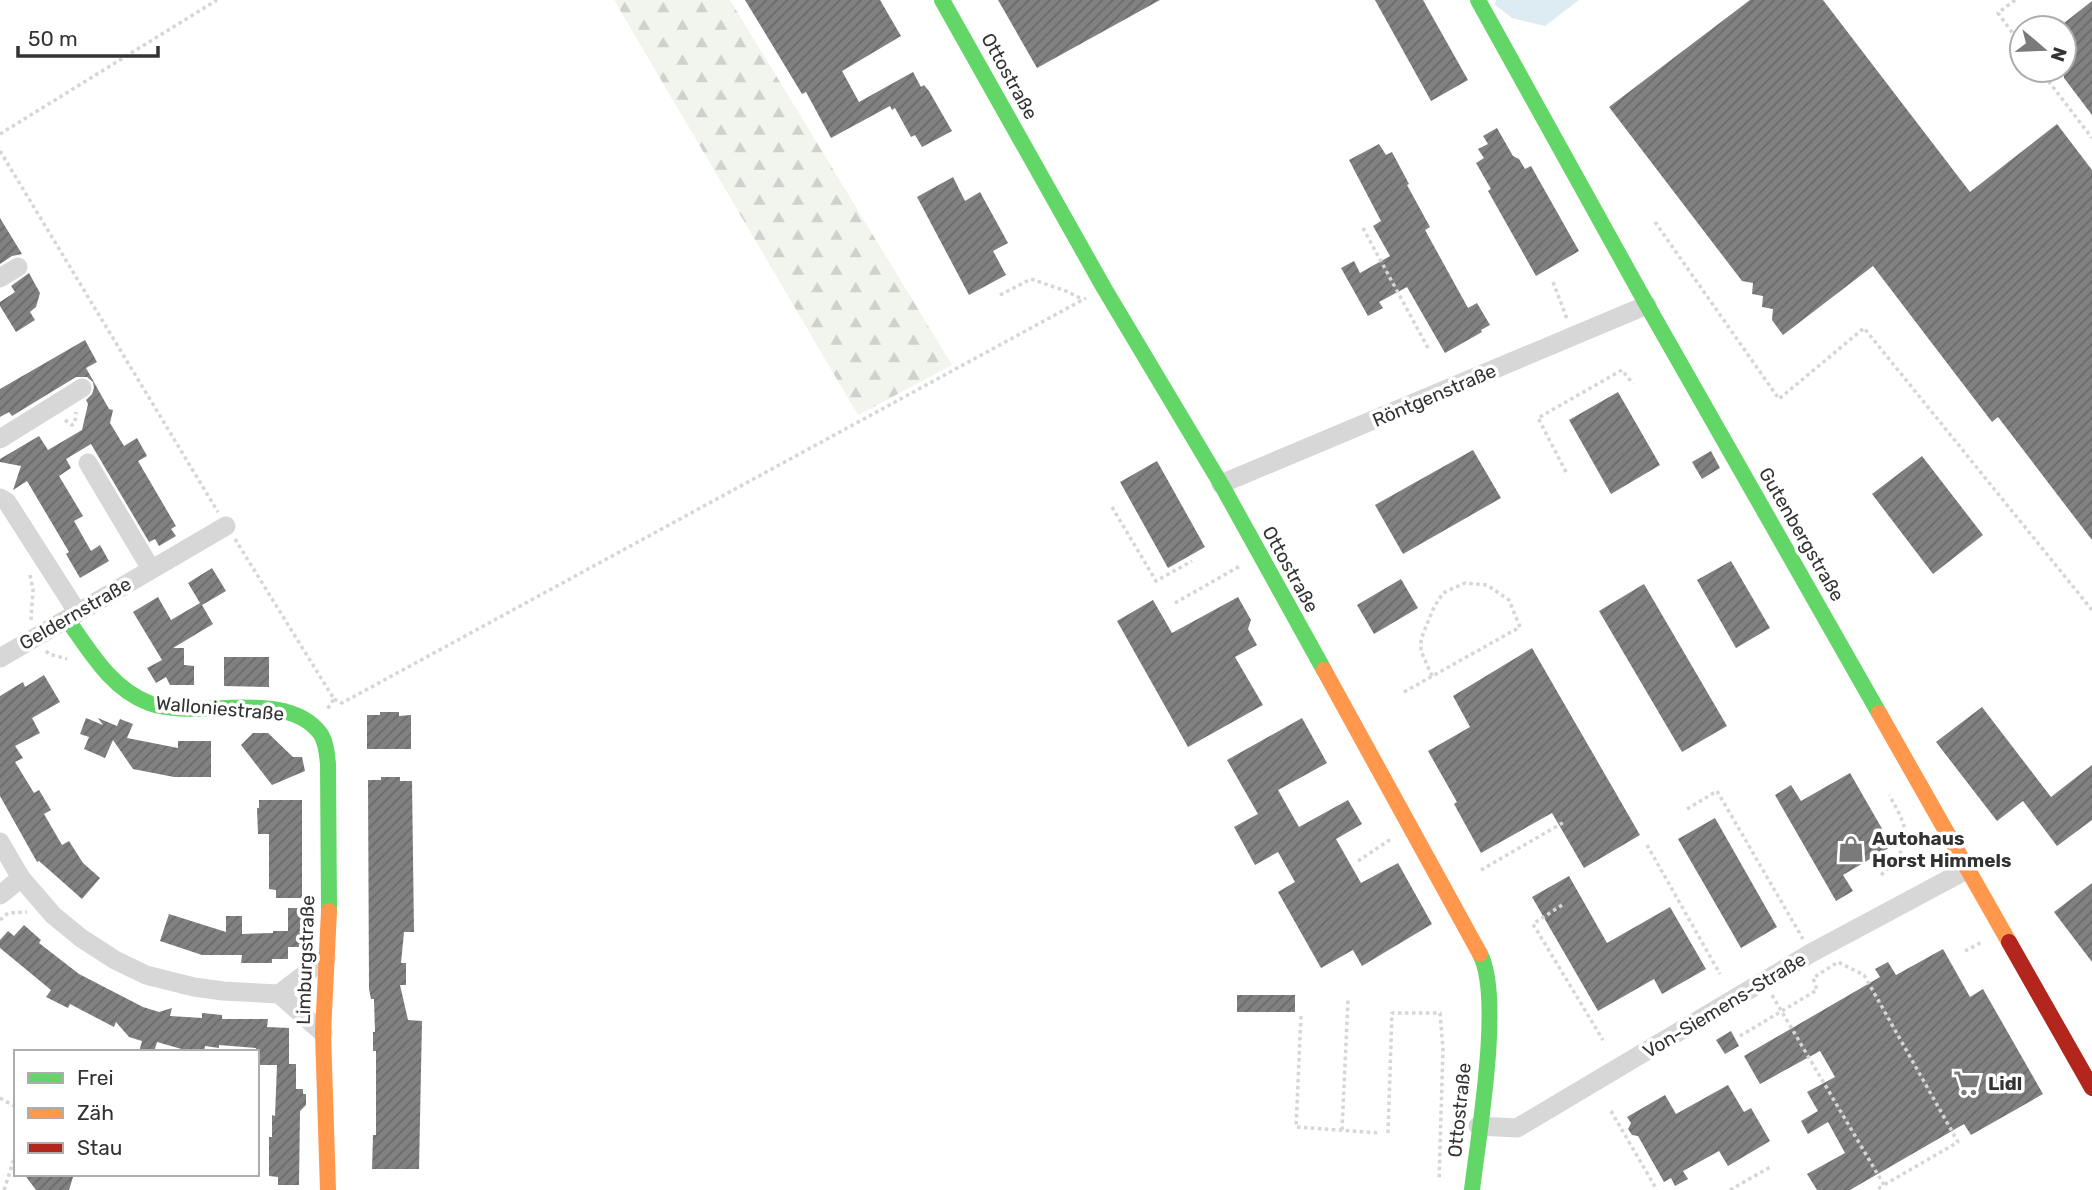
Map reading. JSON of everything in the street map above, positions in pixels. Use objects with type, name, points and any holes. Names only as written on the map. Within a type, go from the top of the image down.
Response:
[{"type":"street","name":"Ottostraße","points":[[942,0],[1104,288],[1221,484],[1485,964],[1489,992],[1485,1063],[1472,1190]]},
{"type":"street","name":"Gutenbergstraße","points":[[1478,0],[1647,305],[2092,1088]]},
{"type":"street","points":[[0,278],[18,267]]},
{"type":"street","name":"Röntgenstraße","points":[[1221,484],[1647,305]]},
{"type":"street","points":[[0,439],[82,388]]},
{"type":"street","name":"Geldernstraße","points":[[88,463],[151,569]]},
{"type":"street","name":"Walloniestraße","points":[[0,498],[7,502],[36,547],[72,616],[109,675],[130,692],[151,704],[171,707],[286,711],[308,721],[317,730]]},
{"type":"street","name":"Geldernstraße","points":[[0,657],[226,526]]},
{"type":"street","name":"Limburgstraße","points":[[317,730],[325,744],[328,765],[329,903],[323,1033],[328,1190]]},
{"type":"street","points":[[0,842],[21,878],[40,902],[80,938],[146,975],[223,991],[279,993],[326,958]]},
{"type":"street","name":"Von-Siemens-Straße","points":[[1478,1126],[1517,1128],[1811,953],[1968,869]]},
{"type":"street","points":[[0,895],[21,878]]},
{"type":"street","points":[[279,993],[323,1033]]},
{"type":"path","points":[[0,134],[217,0]]},
{"type":"path","points":[[2008,27],[1998,13],[2015,0]]},
{"type":"path","points":[[2051,84],[2092,138]]},
{"type":"path","points":[[0,151],[226,526],[334,699],[342,703],[1104,288]]},
{"type":"path","points":[[1655,222],[1779,400],[1864,328],[2092,610]]},
{"type":"path","points":[[1363,228],[1428,348]]},
{"type":"path","points":[[1000,295],[1031,279],[1082,299]]},
{"type":"path","points":[[1553,282],[1574,336]]},
{"type":"path","points":[[1566,472],[1538,418],[1622,370],[1633,384]]},
{"type":"path","points":[[1112,507],[1156,581],[1192,561]]},
{"type":"path","points":[[36,547],[22,556],[33,589],[31,619],[38,635]]},
{"type":"path","points":[[1175,603],[1260,555]]},
{"type":"path","points":[[1404,692],[1520,627],[1509,600],[1488,585],[1465,583],[1443,593],[1421,639],[1421,651],[1432,676]]},
{"type":"path","points":[[317,730],[334,699]]},
{"type":"path","points":[[1687,809],[1717,791],[1811,953]]},
{"type":"path","points":[[1881,875],[1898,856],[1906,837],[1905,822],[1889,795]]},
{"type":"path","points":[[1481,870],[1566,821]]},
{"type":"path","points":[[1358,860],[1391,839]]},
{"type":"path","points":[[1647,845],[1720,974]]},
{"type":"path","points":[[0,920],[8,913],[29,912],[40,902]]},
{"type":"path","points":[[1562,905],[1533,924],[1603,1040]]},
{"type":"path","points":[[1740,1036],[1817,990],[1813,978],[1838,962],[1864,975],[1958,1142],[1876,1190]]},
{"type":"path","points":[[1763,982],[1884,1185]]},
{"type":"path","points":[[1342,1130],[1348,1000]]},
{"type":"path","points":[[1388,1133],[1392,1013],[1440,1013],[1443,1049],[1439,1181]]},
{"type":"path","points":[[1301,1016],[1296,1127],[1378,1133]]},
{"type":"path","points":[[1611,1111],[1657,1190]]},
{"type":"path","points":[[5,1190],[14,1160]]},
{"type":"path","points":[[1730,1190],[1772,1166]]},
{"type":"green space","points":[[614,0],[730,0],[952,365],[858,415]]},
{"type":"shaded area","points":[[1496,0],[1579,0],[1545,26],[1512,18],[1495,5]]},
{"type":"building","points":[[745,0],[880,0],[901,36],[842,71],[859,102],[913,72],[921,87],[924,85],[929,91],[952,131],[922,147],[915,135],[911,137],[895,108],[892,110],[890,106],[831,138],[806,92],[802,94]]},
{"type":"building","points":[[998,0],[1160,0],[1037,68]]},
{"type":"building","points":[[1375,0],[1423,0],[1468,80],[1431,101]]},
{"type":"building","points":[[1750,0],[1823,0],[1970,192],[2057,124],[2092,170],[2092,540],[1998,417],[1992,422],[1873,266],[1783,335],[1772,320],[1773,309],[1762,307],[1763,296],[1752,294],[1753,283],[1742,281],[1609,107]]},
{"type":"building","points":[[2092,1],[2092,115],[2069,84],[2078,84],[2078,14],[2075,14]]},
{"type":"building","points":[[1497,128],[1513,156],[1519,159],[1525,169],[1531,166],[1579,251],[1536,276],[1488,191],[1491,189],[1476,163],[1484,158],[1478,149],[1488,144],[1483,136]]},
{"type":"building","points":[[1379,144],[1386,155],[1392,152],[1430,227],[1425,230],[1468,308],[1477,303],[1490,325],[1445,353],[1407,287],[1379,302],[1383,308],[1368,316],[1341,268],[1354,261],[1360,273],[1390,256],[1373,226],[1381,221],[1349,160]]},
{"type":"building","points":[[953,177],[965,201],[980,192],[1008,243],[993,251],[1006,275],[969,295],[917,197]]},
{"type":"building","points":[[0,218],[22,254],[12,256],[0,264]]},
{"type":"building","points":[[29,273],[40,293],[36,307],[30,312],[35,320],[16,332],[0,302],[15,292],[11,286]]},
{"type":"building","points":[[85,340],[97,362],[86,368],[109,409],[113,410],[110,423],[124,446],[137,438],[147,456],[138,461],[176,526],[171,529],[176,536],[159,546],[155,539],[149,542],[91,444],[66,459],[71,468],[59,476],[83,516],[74,521],[91,551],[100,545],[109,561],[80,578],[66,554],[69,552],[27,481],[13,490],[21,466],[0,462],[0,459],[39,436],[48,450],[82,430],[88,404],[86,400],[92,394],[93,382],[87,377],[76,377],[12,416],[9,412],[0,417],[0,389]]},
{"type":"building","points":[[1618,392],[1660,465],[1611,494],[1569,420]]},
{"type":"building","points":[[1473,450],[1501,498],[1403,554],[1375,505]]},
{"type":"building","points":[[1711,451],[1720,468],[1702,479],[1692,462]]},
{"type":"building","points":[[1922,456],[1983,535],[1933,574],[1872,494]]},
{"type":"building","points":[[1157,461],[1205,547],[1168,568],[1120,482]]},
{"type":"building","points":[[1731,561],[1770,628],[1736,648],[1697,580]]},
{"type":"building","points":[[212,568],[226,591],[202,605],[213,624],[173,648],[184,648],[184,665],[194,666],[194,685],[170,685],[166,677],[156,683],[147,668],[162,660],[133,612],[158,597],[171,620],[200,603],[188,583]]},
{"type":"building","points":[[1401,579],[1418,608],[1374,634],[1357,605]]},
{"type":"building","points":[[1644,584],[1727,726],[1682,752],[1599,611]]},
{"type":"building","points":[[1238,597],[1251,620],[1248,629],[1257,645],[1235,657],[1263,705],[1188,747],[1117,621],[1153,600],[1172,633]]},
{"type":"building","points":[[1532,648],[1640,835],[1584,868],[1552,813],[1481,853],[1454,804],[1457,802],[1428,751],[1470,727],[1453,696]]},
{"type":"building","points":[[224,657],[269,657],[269,687],[224,686]]},
{"type":"building","points":[[44,675],[60,702],[32,718],[40,733],[15,746],[23,758],[15,762],[34,793],[39,790],[51,810],[44,814],[62,845],[69,841],[83,863],[100,878],[82,899],[37,862],[0,796],[0,696],[23,682],[25,687]]},
{"type":"building","points":[[1982,707],[2051,797],[2092,765],[2092,820],[2057,846],[2023,801],[1997,821],[1936,742]]},
{"type":"building","points":[[380,712],[399,712],[399,716],[411,715],[411,749],[367,749],[367,715],[380,715]]},
{"type":"building","points":[[86,718],[103,725],[98,718],[117,726],[120,719],[133,724],[127,738],[178,748],[178,741],[211,741],[211,777],[174,777],[133,769],[113,740],[105,758],[84,749],[89,737],[80,734]]},
{"type":"building","points":[[1302,718],[1327,763],[1278,790],[1299,827],[1348,800],[1362,824],[1336,839],[1361,883],[1398,863],[1432,924],[1362,966],[1353,950],[1321,968],[1278,892],[1295,882],[1278,852],[1255,865],[1234,827],[1258,814],[1227,760]]},
{"type":"building","points":[[253,733],[268,733],[293,757],[302,757],[305,771],[272,785],[241,745]]},
{"type":"building","points":[[1850,773],[1892,846],[1843,875],[1853,891],[1836,901],[1775,795],[1791,785],[1801,801]]},
{"type":"building","points":[[381,777],[400,777],[400,781],[412,781],[414,932],[404,932],[401,963],[406,963],[406,985],[400,985],[408,1020],[422,1021],[419,1169],[372,1169],[373,1135],[376,1135],[376,1051],[373,1051],[374,999],[371,999],[369,989],[368,780],[381,780]]},
{"type":"building","points":[[259,800],[302,800],[302,898],[276,898],[276,890],[269,889],[269,834],[258,834]]},
{"type":"building","points":[[1715,818],[1777,927],[1741,948],[1678,839]]},
{"type":"building","points":[[1569,876],[1607,943],[1670,907],[1706,969],[1662,994],[1654,979],[1598,1011],[1532,897]]},
{"type":"building","points":[[2092,883],[2092,962],[2054,912]]},
{"type":"building","points":[[288,908],[303,908],[303,913],[312,913],[311,939],[303,939],[303,947],[288,947],[288,959],[272,959],[272,963],[241,963],[242,955],[202,955],[160,941],[169,914],[226,932],[226,916],[242,916],[242,934],[273,933],[288,931]]},
{"type":"building","points":[[24,925],[41,940],[39,943],[79,974],[143,1007],[159,1012],[172,1008],[170,1016],[202,1018],[202,1013],[222,1015],[222,1019],[268,1019],[267,1027],[289,1028],[289,1064],[296,1064],[296,1089],[303,1089],[303,1094],[306,1094],[306,1105],[300,1111],[299,1185],[278,1185],[278,1177],[269,1176],[269,1137],[272,1137],[272,1115],[275,1116],[277,1065],[259,1065],[259,1050],[256,1048],[219,1045],[219,1048],[205,1046],[204,1050],[185,1050],[157,1042],[155,1050],[140,1050],[142,1041],[129,1037],[116,1022],[114,1027],[70,1004],[68,1008],[46,997],[51,990],[0,948],[0,940],[8,931],[14,936]]},
{"type":"building","points":[[1943,949],[1970,997],[1983,989],[2043,1094],[1971,1135],[1964,1124],[1850,1190],[1817,1190],[1807,1174],[1845,1153],[1828,1122],[1808,1134],[1801,1121],[1818,1111],[1807,1092],[1835,1077],[1820,1051],[1760,1084],[1744,1056],[1880,977],[1875,969],[1888,962],[1896,975]]},
{"type":"building","points":[[1237,995],[1295,995],[1295,1012],[1237,1012]]},
{"type":"building","points":[[1731,1031],[1739,1046],[1725,1054],[1716,1040]]},
{"type":"building","points":[[1728,1085],[1744,1112],[1751,1108],[1770,1141],[1728,1166],[1719,1151],[1683,1171],[1688,1179],[1675,1186],[1671,1178],[1664,1182],[1638,1136],[1632,1135],[1628,1129],[1631,1123],[1627,1117],[1665,1095],[1676,1114]]},
{"type":"building","points":[[26,1176],[73,1176],[69,1190],[36,1190]]},
{"type":"traffic: fast","points":[[942,0],[1104,288],[1221,484],[1324,670]]},
{"type":"traffic: fast","points":[[1478,0],[1647,305],[1879,713]]},
{"type":"traffic: fast","points":[[67,619],[102,667],[135,697],[169,708],[263,708],[285,711],[305,719],[320,733],[328,764],[329,911]]},
{"type":"traffic: fast","points":[[1472,1190],[1489,1034],[1487,974],[1480,954]]},
{"type":"traffic: slow","points":[[1324,670],[1480,954]]},
{"type":"traffic: slow","points":[[1879,713],[2009,942]]},
{"type":"traffic: slow","points":[[328,1190],[323,1033],[329,911]]},
{"type":"traffic: jam","points":[[2009,942],[2092,1088]]},
{"type":"place","name":"Autohaus Horst Himmels","points":[[1851,849]]},
{"type":"place","name":"Lidl","points":[[1967,1083]]}]
